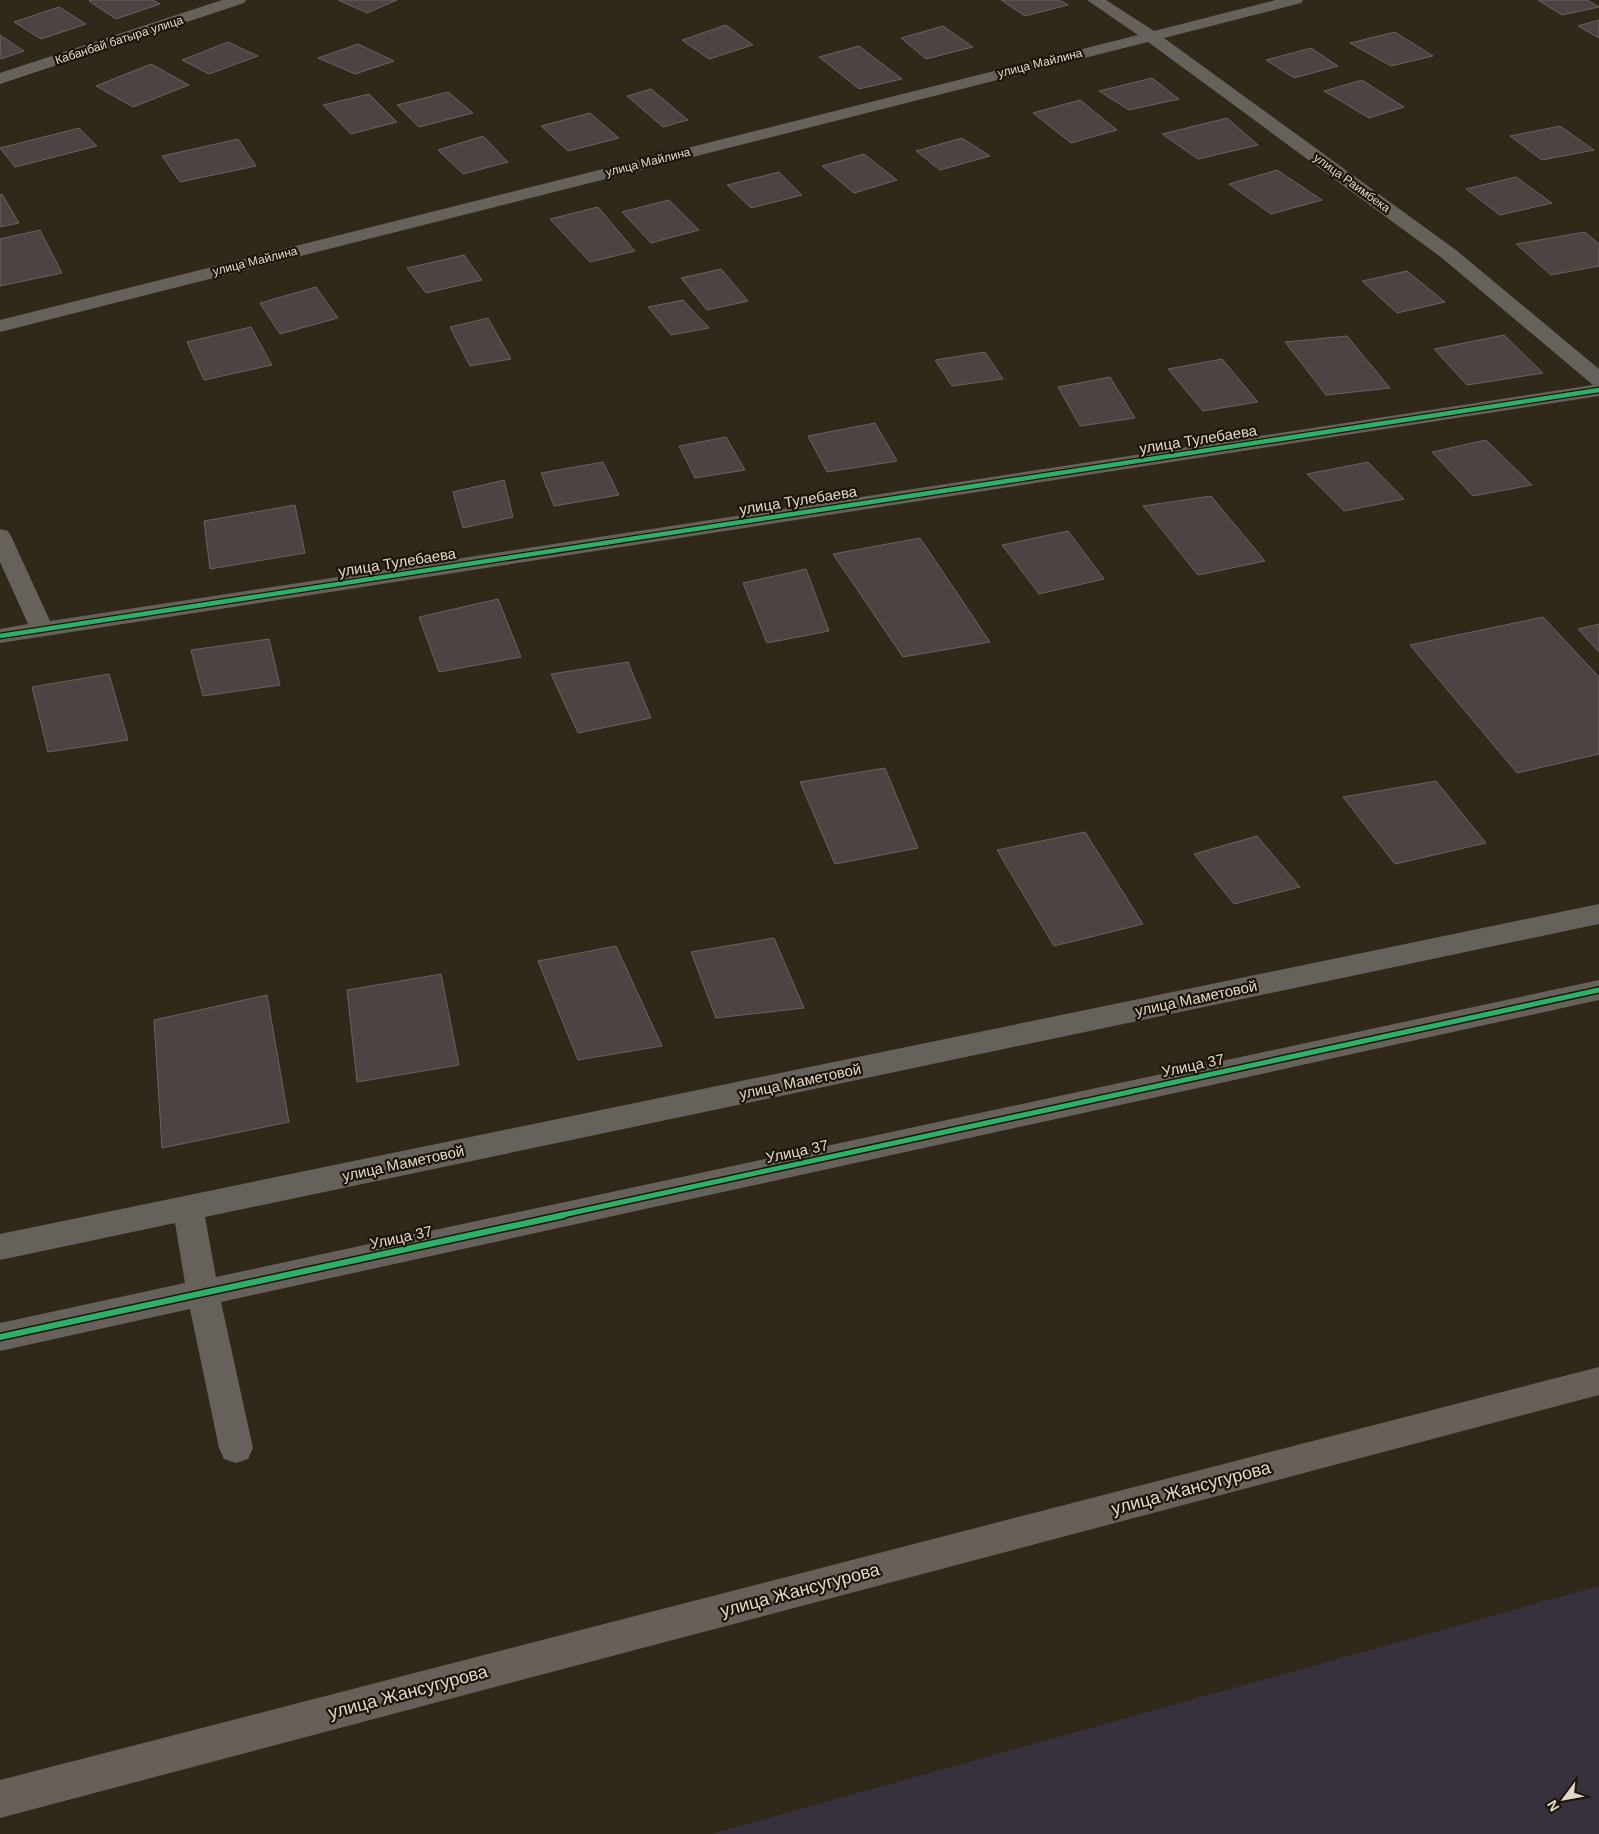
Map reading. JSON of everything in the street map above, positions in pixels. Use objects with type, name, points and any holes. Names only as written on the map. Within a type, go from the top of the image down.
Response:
[{"type":"main road","name":"улица Жансугурова","points":[[0,1799],[1599,1381]]},
{"type":"street","name":"Кабанбай батыра улица","points":[[0,80],[238,0]]},
{"type":"street","name":"улица Раимбека","points":[[1094,0],[1151,36],[1449,254],[1599,380]]},
{"type":"street","name":"улица Майлина","points":[[0,326],[1295,0]]},
{"type":"street","name":"улица Тулебаева","points":[[0,636],[1599,390]]},
{"type":"street","points":[[0,536],[42,629]]},
{"type":"street","name":"улица Маметовой","points":[[0,1247],[1599,914]]},
{"type":"street","name":"Улица 37","points":[[0,1337],[1599,990]]},
{"type":"street","points":[[188,1208],[207,1316],[236,1448]]},
{"type":"shaded area","points":[[1599,1586],[1599,1834],[711,1834]]},
{"type":"building","points":[[153,0],[160,4],[116,19],[89,1]]},
{"type":"building","points":[[338,0],[397,0],[367,13]]},
{"type":"building","points":[[1001,0],[1060,0],[1068,5],[1025,16]]},
{"type":"building","points":[[1538,0],[1587,0],[1599,7],[1562,15]]},
{"type":"building","points":[[59,7],[86,24],[41,39],[14,22]]},
{"type":"building","points":[[1599,20],[1599,38],[1578,26]]},
{"type":"building","points":[[726,25],[753,45],[709,59],[682,40]]},
{"type":"building","points":[[943,26],[973,47],[926,59],[901,38]]},
{"type":"building","points":[[1395,32],[1433,56],[1391,66],[1350,43]]},
{"type":"building","points":[[0,35],[24,51],[1,59]]},
{"type":"building","points":[[228,42],[258,56],[209,74],[182,60]]},
{"type":"building","points":[[358,44],[394,61],[355,74],[318,58]]},
{"type":"building","points":[[859,46],[902,79],[859,89],[819,57]]},
{"type":"building","points":[[1311,48],[1338,66],[1294,78],[1266,60]]},
{"type":"building","points":[[151,64],[189,85],[133,107],[96,86]]},
{"type":"building","points":[[1152,78],[1179,99],[1129,110],[1099,91]]},
{"type":"building","points":[[1362,80],[1404,107],[1369,118],[1324,91]]},
{"type":"building","points":[[651,89],[688,120],[663,127],[627,96]]},
{"type":"building","points":[[448,92],[473,113],[419,127],[397,105]]},
{"type":"building","points":[[369,94],[397,122],[351,134],[323,105]]},
{"type":"building","points":[[1080,100],[1117,130],[1071,143],[1033,113]]},
{"type":"building","points":[[590,113],[619,138],[568,151],[541,126]]},
{"type":"building","points":[[1227,118],[1258,145],[1198,159],[1162,134]]},
{"type":"building","points":[[1560,126],[1594,150],[1542,160],[1510,136]]},
{"type":"building","points":[[79,128],[97,146],[15,167],[0,148]]},
{"type":"building","points":[[483,136],[508,162],[463,174],[438,150]]},
{"type":"building","points":[[962,138],[990,156],[940,170],[916,151]]},
{"type":"building","points":[[238,139],[256,166],[180,182],[162,156]]},
{"type":"building","points":[[864,154],[897,180],[854,193],[822,166]]},
{"type":"building","points":[[1277,170],[1322,200],[1271,214],[1229,184]]},
{"type":"building","points":[[779,172],[802,195],[751,208],[727,185]]},
{"type":"building","points":[[1516,177],[1552,203],[1500,215],[1466,189]]},
{"type":"building","points":[[2,194],[19,223],[0,227],[0,195]]},
{"type":"building","points":[[669,200],[699,230],[651,243],[622,212]]},
{"type":"building","points":[[598,207],[635,251],[590,262],[550,219]]},
{"type":"building","points":[[40,230],[62,273],[0,286],[0,239]]},
{"type":"building","points":[[1585,232],[1599,244],[1599,266],[1551,275],[1516,244]]},
{"type":"building","points":[[464,255],[482,280],[426,293],[407,268]]},
{"type":"building","points":[[721,269],[748,301],[707,310],[681,278]]},
{"type":"building","points":[[1407,271],[1445,302],[1397,313],[1362,281]]},
{"type":"building","points":[[316,287],[338,318],[280,334],[260,303]]},
{"type":"building","points":[[683,300],[709,328],[671,335],[648,307]]},
{"type":"building","points":[[488,318],[511,359],[470,366],[450,327]]},
{"type":"building","points":[[251,327],[272,365],[204,380],[187,342]]},
{"type":"building","points":[[1504,335],[1543,373],[1467,385],[1434,349]]},
{"type":"building","points":[[1347,336],[1390,388],[1326,395],[1285,342]]},
{"type":"building","points":[[985,352],[1003,379],[952,386],[935,360]]},
{"type":"building","points":[[1222,359],[1258,402],[1203,411],[1168,369]]},
{"type":"building","points":[[1110,377],[1135,418],[1080,426],[1058,387]]},
{"type":"building","points":[[875,423],[897,461],[827,472],[808,436]]},
{"type":"building","points":[[726,437],[745,470],[695,478],[679,446]]},
{"type":"building","points":[[1486,440],[1532,485],[1473,496],[1432,452]]},
{"type":"building","points":[[603,462],[619,495],[554,506],[541,473]]},
{"type":"building","points":[[1368,462],[1404,499],[1344,511],[1307,474]]},
{"type":"building","points":[[504,480],[513,517],[463,528],[453,492]]},
{"type":"building","points":[[1211,496],[1265,561],[1198,575],[1143,506]]},
{"type":"building","points":[[295,505],[305,553],[210,569],[204,521]]},
{"type":"building","points":[[1068,531],[1104,579],[1039,594],[1002,545]]},
{"type":"building","points":[[920,538],[990,642],[903,657],[833,554]]},
{"type":"building","points":[[806,569],[829,631],[767,643],[743,583]]},
{"type":"building","points":[[498,599],[521,657],[439,672],[419,617]]},
{"type":"building","points":[[1543,617],[1599,677],[1599,754],[1517,773],[1410,645]]},
{"type":"building","points":[[1599,624],[1599,652],[1578,629]]},
{"type":"building","points":[[269,639],[280,685],[203,696],[191,650]]},
{"type":"building","points":[[628,662],[651,718],[578,733],[551,674]]},
{"type":"building","points":[[109,674],[128,740],[48,752],[32,687]]},
{"type":"building","points":[[885,768],[918,848],[835,864],[800,782]]},
{"type":"building","points":[[1436,781],[1486,843],[1395,864],[1343,797]]},
{"type":"building","points":[[1085,832],[1143,924],[1054,946],[997,850]]},
{"type":"building","points":[[1257,836],[1300,887],[1234,904],[1194,854]]},
{"type":"building","points":[[774,938],[804,1008],[716,1018],[691,952]]},
{"type":"building","points":[[616,946],[662,1046],[578,1060],[538,961]]},
{"type":"building","points":[[441,974],[459,1065],[357,1082],[347,990]]},
{"type":"building","points":[[267,995],[289,1122],[162,1148],[154,1020]]},
{"type":"cycle path","points":[[0,636],[1599,390]]},
{"type":"cycle path","points":[[0,1337],[1599,990]]}]
